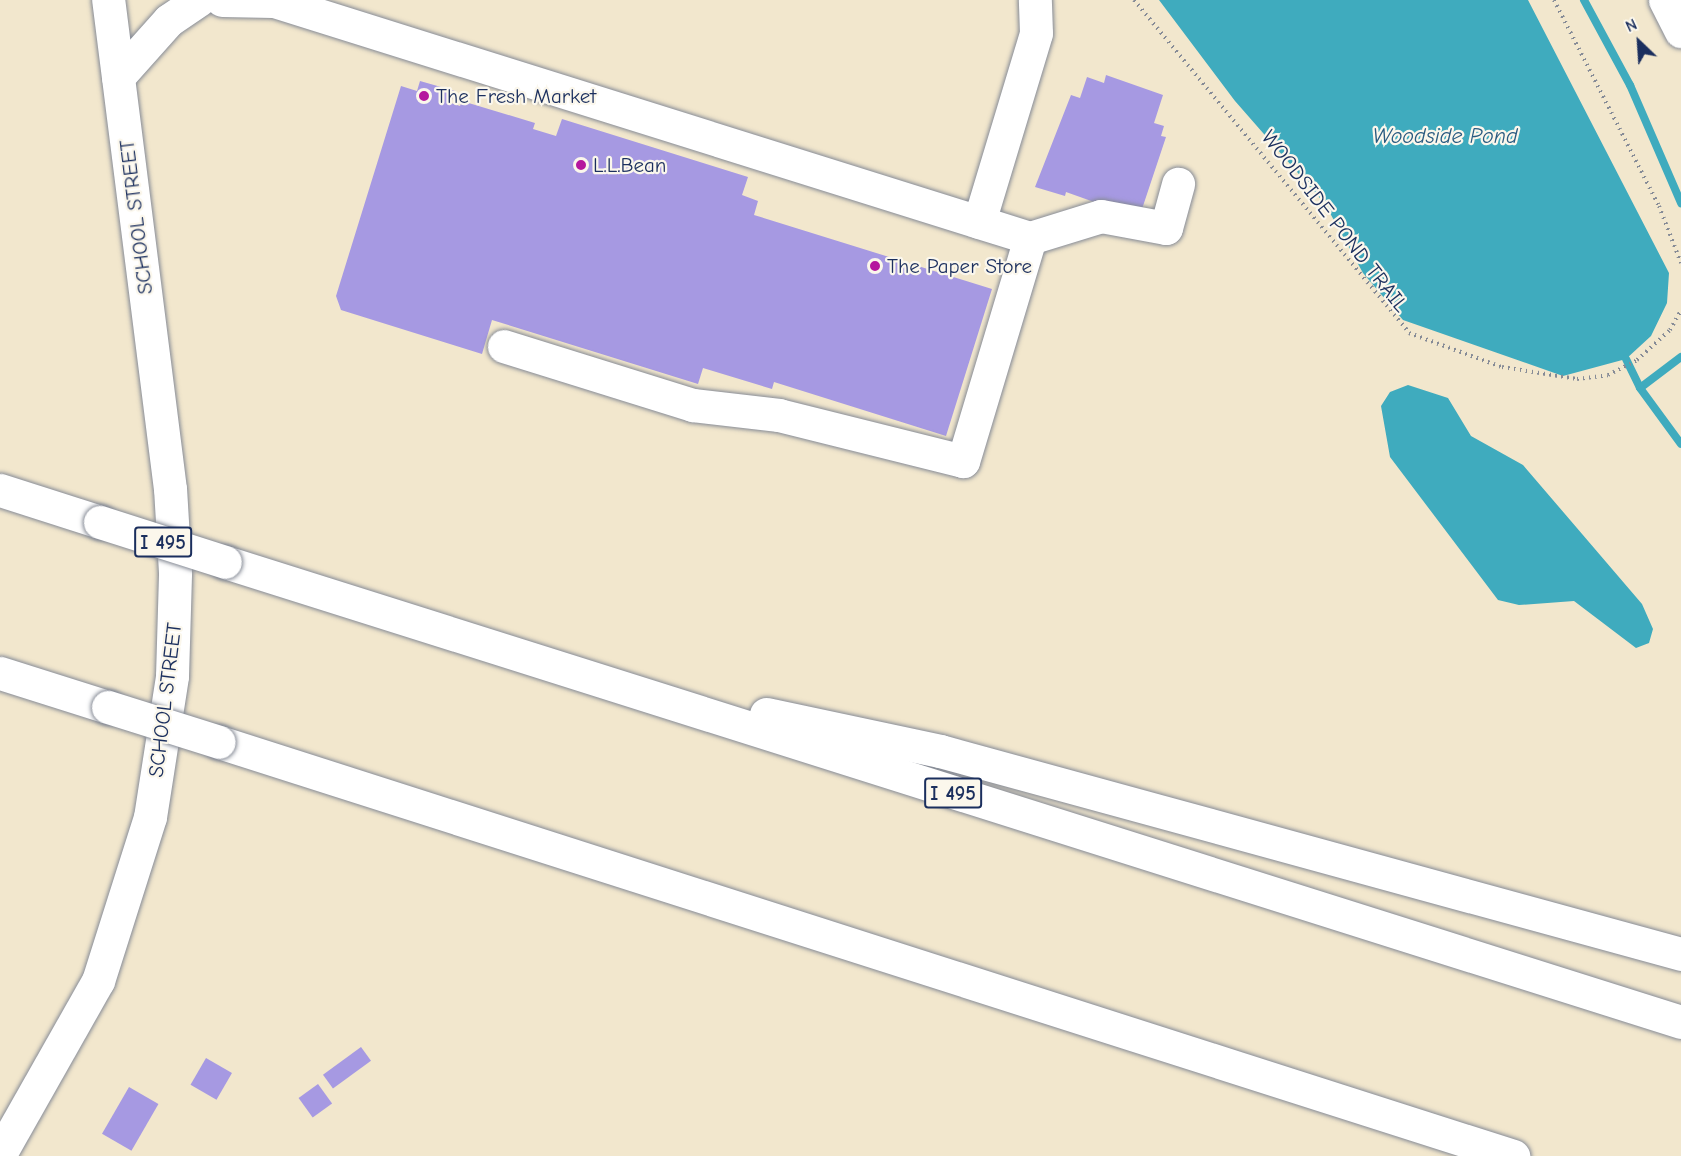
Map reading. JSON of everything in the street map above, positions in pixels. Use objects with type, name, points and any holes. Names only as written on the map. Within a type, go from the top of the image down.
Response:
[{"type":"main road","name":"SCHOOL STREET","points":[[0,1154],[98,981],[150,817],[172,676],[175,572],[170,489],[108,0]]},
{"type":"main road","points":[[118,77],[162,28],[199,0]]},
{"type":"main road","points":[[222,0],[272,0],[1030,238],[1101,216],[1166,228],[1178,184]]},
{"type":"main road","points":[[979,222],[1036,33],[1035,0]]},
{"type":"main road","points":[[1665,0],[1681,31]]},
{"type":"main road","points":[[504,346],[693,405],[779,415],[963,461],[1030,238]]},
{"type":"main road","name":"I 495","points":[[0,490],[580,676],[1681,1022]]},
{"type":"main road","points":[[0,673],[1513,1156]]},
{"type":"main road","points":[[580,676],[940,751],[1681,954]]},
{"type":"path","name":"WOODSIDE POND TRAIL","points":[[1134,0],[1409,333],[1502,367],[1547,376],[1584,379],[1621,370],[1637,360],[1670,330],[1681,310]]},
{"type":"path","points":[[1554,0],[1659,206],[1681,263]]},
{"type":"water","name":"Woodside Pond","points":[[1159,0],[1528,0],[1669,273],[1667,303],[1651,336],[1626,359],[1563,376],[1403,320],[1363,273],[1325,204],[1235,101]]},
{"type":"water","points":[[1408,385],[1448,398],[1471,436],[1523,465],[1642,604],[1653,629],[1649,643],[1636,648],[1574,601],[1519,605],[1498,600],[1390,457],[1381,406],[1390,392]]},
{"type":"building","points":[[1106,75],[1163,95],[1154,123],[1164,126],[1161,136],[1166,137],[1139,218],[1066,192],[1065,196],[1035,187],[1071,95],[1080,98],[1087,77],[1104,83]]},
{"type":"building","points":[[420,81],[455,91],[451,103],[460,106],[462,101],[535,123],[533,129],[556,136],[562,119],[748,177],[742,195],[758,201],[754,215],[992,289],[946,436],[774,382],[772,389],[703,368],[698,384],[492,320],[482,354],[341,310],[336,296],[401,86],[417,91]]},
{"type":"building","points":[[361,1047],[371,1061],[333,1088],[323,1075]]},
{"type":"building","points":[[206,1058],[232,1073],[216,1100],[190,1085]]},
{"type":"building","points":[[318,1084],[332,1103],[313,1118],[299,1098]]},
{"type":"building","points":[[129,1087],[158,1104],[131,1151],[102,1134]]},
{"type":"waterway","points":[[1584,0],[1630,85],[1681,203]]},
{"type":"waterway","points":[[1681,357],[1640,388],[1681,444]]},
{"type":"waterway","points":[[1626,359],[1640,388]]},
{"type":"place","name":"The Fresh Market","points":[[424,96]]},
{"type":"place","name":"L.L.Bean","points":[[581,165]]},
{"type":"place","name":"The Paper Store","points":[[875,266]]}]
